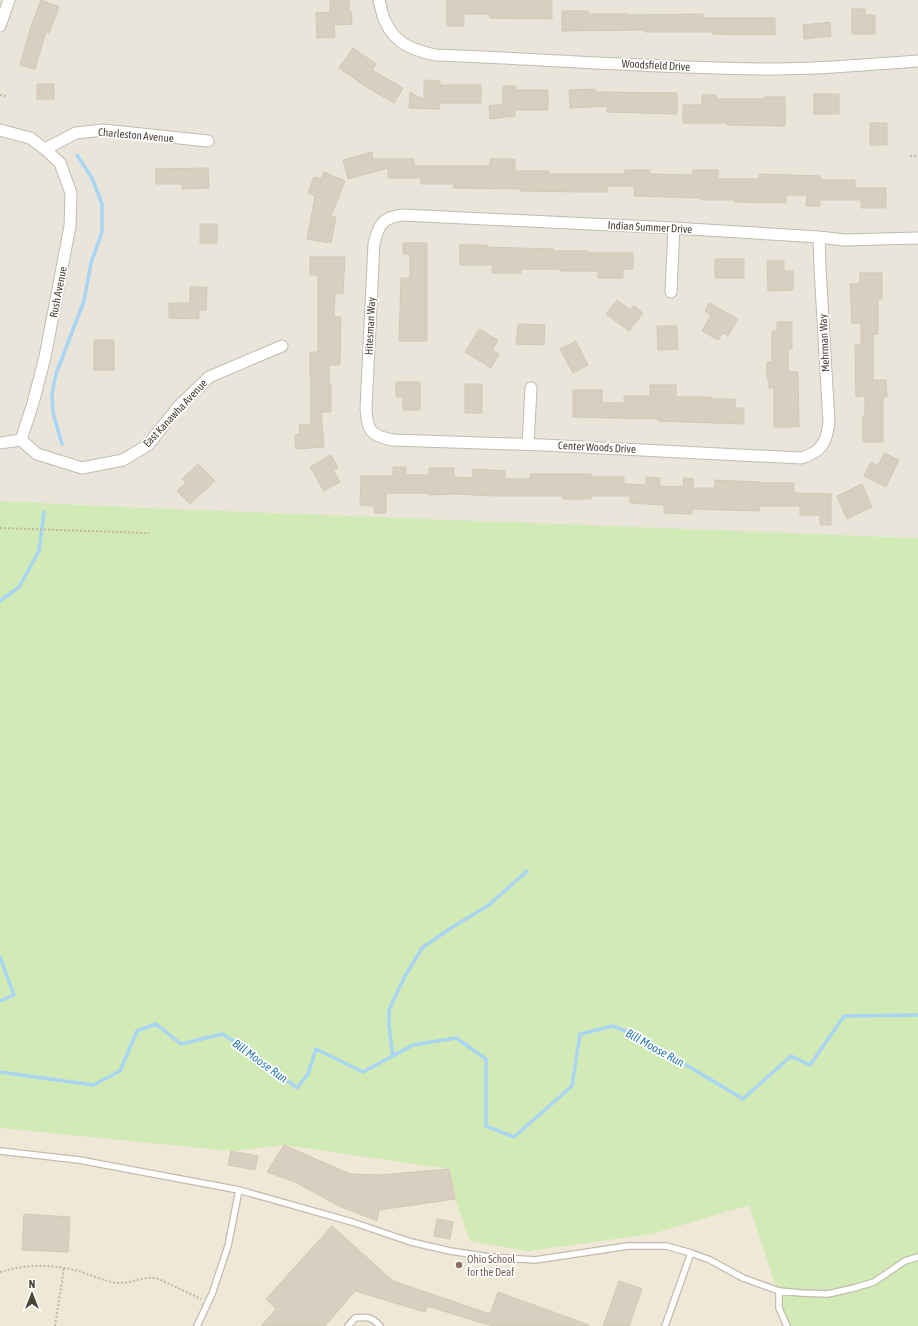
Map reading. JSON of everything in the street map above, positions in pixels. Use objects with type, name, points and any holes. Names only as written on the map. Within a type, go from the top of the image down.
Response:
[{"type":"street","points":[[0,26],[9,0]]},
{"type":"street","name":"Woodsfield Drive","points":[[379,0],[385,22],[397,40],[415,50],[435,55],[713,68],[781,69],[853,66],[918,61]]},
{"type":"street","points":[[0,130],[30,138],[45,149]]},
{"type":"street","name":"Charleston Avenue","points":[[45,149],[76,133],[103,130],[208,141]]},
{"type":"street","name":"Rush Avenue","points":[[22,440],[45,357],[70,226],[71,193],[60,163],[45,149]]},
{"type":"street","name":"Indian Summer Drive","points":[[384,221],[393,216],[403,215],[674,228],[820,237],[844,240],[918,238]]},
{"type":"street","name":"Hitesman Way","points":[[372,433],[366,421],[366,408],[374,244],[377,232],[384,221]]},
{"type":"street","points":[[671,292],[674,228]]},
{"type":"street","name":"Mehrman Way","points":[[820,237],[820,268],[829,423],[827,436],[821,448]]},
{"type":"street","name":"East Kanawha Avenue","points":[[22,440],[37,454],[82,468],[123,460],[148,445],[178,407],[209,377],[282,346]]},
{"type":"street","points":[[528,444],[531,388]]},
{"type":"street","name":"Center Woods Drive","points":[[372,433],[382,438],[393,440],[528,444],[790,456],[801,458],[812,455],[821,448]]},
{"type":"street","points":[[0,442],[22,440]]},
{"type":"lane","points":[[0,1151],[80,1160],[239,1190],[352,1222],[411,1242],[450,1251],[489,1257],[535,1260],[628,1246],[666,1246],[692,1253],[710,1260],[743,1278],[779,1291],[828,1294],[854,1288],[874,1282],[905,1261],[918,1257]]},
{"type":"lane","points":[[197,1326],[212,1294],[228,1246],[239,1190]]},
{"type":"lane","points":[[665,1326],[692,1253]]},
{"type":"lane","points":[[779,1291],[779,1308],[787,1326]]},
{"type":"lane","points":[[348,1326],[355,1318],[368,1317],[375,1320],[380,1326]]},
{"type":"path","points":[[0,95],[6,96]]},
{"type":"path","points":[[910,156],[918,156]]},
{"type":"path","points":[[0,528],[149,532]]},
{"type":"path","points":[[0,1272],[24,1267],[39,1266],[64,1268],[115,1283],[124,1283],[148,1278],[159,1279],[208,1302]]},
{"type":"path","points":[[55,1326],[64,1268]]},
{"type":"shaded area","points":[[0,0],[918,0],[918,538],[275,514],[0,501]]},
{"type":"shaded area","name":"Ohio School for the Deaf","points":[[0,1105],[749,1205],[918,1326],[0,1326]]},
{"type":"green space","points":[[0,501],[918,538],[918,1326],[789,1326],[749,1205],[652,1234],[528,1251],[470,1241],[455,1199],[449,1169],[284,1145],[231,1151],[0,1128]]},
{"type":"building","points":[[41,0],[59,7],[49,33],[46,32],[35,69],[20,65],[31,26]]},
{"type":"building","points":[[330,0],[349,0],[349,11],[351,11],[352,24],[334,25],[335,37],[317,38],[316,13],[330,12]]},
{"type":"building","points":[[447,0],[552,0],[552,19],[490,18],[490,14],[464,14],[464,26],[447,26]]},
{"type":"building","points":[[852,9],[865,9],[865,15],[875,15],[875,34],[852,34]]},
{"type":"building","points":[[562,11],[588,11],[588,14],[629,15],[703,14],[703,18],[775,18],[775,35],[713,34],[713,32],[645,32],[645,30],[562,31]]},
{"type":"building","points":[[830,22],[831,36],[804,39],[803,25]]},
{"type":"building","points":[[353,48],[376,64],[372,70],[403,88],[394,103],[368,88],[339,68]]},
{"type":"building","points":[[424,80],[440,81],[440,85],[481,85],[481,103],[439,103],[439,109],[409,108],[410,92],[424,100]]},
{"type":"building","points":[[37,84],[54,84],[54,99],[37,99]]},
{"type":"building","points":[[503,86],[516,86],[516,90],[548,90],[548,110],[515,110],[515,116],[490,119],[489,106],[503,104]]},
{"type":"building","points":[[595,89],[595,92],[677,93],[677,114],[607,112],[607,106],[570,108],[569,90]]},
{"type":"building","points":[[814,94],[839,94],[839,114],[814,114]]},
{"type":"building","points":[[702,95],[716,95],[716,99],[764,99],[764,97],[785,97],[785,126],[727,125],[727,123],[683,123],[683,105],[702,105]]},
{"type":"building","points":[[870,123],[887,123],[887,145],[870,145]]},
{"type":"building","points":[[372,152],[373,159],[414,159],[414,166],[490,166],[490,159],[515,159],[515,171],[549,171],[549,174],[625,174],[625,170],[650,170],[650,174],[693,175],[693,170],[718,170],[718,179],[759,179],[759,174],[820,176],[820,180],[855,180],[855,188],[886,188],[886,208],[861,208],[861,200],[820,200],[820,206],[806,206],[807,195],[786,195],[786,203],[734,202],[734,200],[702,200],[702,198],[634,196],[634,186],[607,186],[607,192],[521,191],[521,189],[454,188],[454,184],[421,184],[421,178],[388,178],[388,168],[348,179],[343,160]]},
{"type":"building","points":[[208,168],[209,188],[182,189],[182,184],[156,184],[156,169]]},
{"type":"building","points":[[324,172],[345,181],[331,216],[336,217],[331,243],[307,239],[315,196],[308,193],[314,177],[321,179]]},
{"type":"building","points":[[200,224],[217,224],[217,243],[200,243]]},
{"type":"building","points":[[403,243],[427,243],[427,341],[399,341],[401,278],[410,278],[410,254],[403,254]]},
{"type":"building","points":[[460,245],[554,249],[554,251],[588,251],[588,253],[633,253],[633,269],[623,269],[623,278],[598,278],[598,271],[560,271],[560,269],[521,269],[521,273],[492,273],[492,265],[460,265]]},
{"type":"building","points":[[310,257],[345,257],[343,294],[335,293],[334,317],[341,317],[340,365],[329,365],[331,412],[321,412],[324,447],[296,449],[295,435],[300,434],[299,425],[311,424],[310,352],[318,352],[318,275],[310,275]]},
{"type":"building","points":[[715,259],[744,259],[744,278],[715,278]]},
{"type":"building","points":[[767,261],[784,261],[784,271],[793,271],[793,290],[768,291]]},
{"type":"building","points":[[860,273],[882,273],[882,299],[878,299],[878,334],[873,335],[873,380],[886,380],[887,397],[883,397],[883,442],[863,442],[865,396],[856,397],[855,345],[861,345],[861,323],[852,323],[850,284],[860,284]]},
{"type":"building","points":[[190,287],[207,287],[206,310],[199,310],[199,319],[169,318],[169,303],[190,303]]},
{"type":"building","points":[[617,300],[630,310],[634,306],[643,313],[629,331],[606,314]]},
{"type":"building","points":[[709,303],[738,319],[728,336],[723,333],[718,340],[702,331],[711,315],[705,311]]},
{"type":"building","points":[[777,322],[792,322],[792,349],[788,349],[788,372],[798,372],[799,427],[774,427],[774,388],[769,388],[769,379],[767,379],[767,362],[772,362],[772,331],[777,331]]},
{"type":"building","points":[[518,324],[545,325],[544,345],[516,344]]},
{"type":"building","points":[[657,326],[677,326],[678,349],[658,350]]},
{"type":"building","points":[[479,329],[498,340],[492,350],[499,354],[491,368],[465,352]]},
{"type":"building","points":[[94,340],[114,340],[114,370],[94,370]]},
{"type":"building","points":[[576,341],[588,365],[573,373],[560,349]]},
{"type":"building","points":[[396,382],[420,382],[420,410],[403,410],[403,397],[396,397]]},
{"type":"building","points":[[465,384],[482,384],[482,413],[465,413]]},
{"type":"building","points":[[650,385],[676,385],[676,397],[735,399],[735,408],[744,408],[744,424],[658,421],[658,419],[573,417],[573,390],[602,390],[602,403],[624,403],[624,396],[650,396]]},
{"type":"building","points":[[884,453],[899,460],[886,487],[864,476],[871,462],[878,466]]},
{"type":"building","points":[[331,455],[338,468],[333,470],[340,482],[324,491],[310,467]]},
{"type":"building","points":[[198,464],[215,481],[190,504],[177,491],[186,483],[182,479]]},
{"type":"building","points":[[393,467],[406,467],[406,475],[429,475],[429,468],[454,468],[454,477],[473,478],[473,469],[505,471],[505,479],[530,479],[530,474],[591,474],[591,477],[624,477],[624,484],[646,485],[646,477],[660,478],[659,486],[683,487],[684,478],[693,479],[693,488],[715,488],[715,480],[760,483],[794,483],[794,493],[831,494],[831,525],[820,525],[820,515],[800,515],[800,506],[759,506],[759,511],[692,509],[692,514],[664,513],[664,505],[630,503],[630,496],[591,496],[591,499],[563,499],[563,496],[429,495],[429,493],[386,493],[386,513],[374,513],[374,506],[360,505],[361,476],[393,476]]},
{"type":"building","points":[[862,484],[872,507],[847,519],[837,496]]},
{"type":"building","points":[[284,1145],[350,1174],[380,1175],[449,1169],[455,1199],[379,1210],[377,1221],[339,1206],[295,1182],[267,1172]]},
{"type":"building","points":[[231,1151],[258,1156],[255,1170],[228,1165]]},
{"type":"building","points":[[24,1214],[70,1217],[68,1252],[22,1250]]},
{"type":"building","points":[[437,1219],[453,1222],[450,1239],[434,1236]]},
{"type":"building","name":"Ohio School for the Deaf","points":[[332,1226],[393,1281],[490,1314],[498,1292],[589,1325],[492,1326],[427,1306],[425,1312],[355,1291],[325,1326],[261,1326],[276,1309],[266,1299]]},
{"type":"building","points":[[619,1281],[642,1289],[629,1326],[603,1326]]},
{"type":"waterway","points":[[62,444],[53,413],[52,394],[56,374],[84,301],[91,263],[102,232],[102,204],[92,178],[77,155]]},
{"type":"waterway","points":[[0,601],[19,587],[39,551],[44,512]]},
{"type":"waterway","points":[[393,1056],[389,1026],[389,1010],[404,978],[422,948],[489,905],[527,871]]},
{"type":"waterway","name":"Bill Moose Run","points":[[0,957],[14,995],[0,1001]]},
{"type":"waterway","name":"Bill Moose Run","points":[[0,1072],[93,1085],[120,1071],[137,1031],[156,1024],[181,1044],[222,1034],[250,1051],[297,1088],[308,1074],[316,1049],[363,1072],[413,1045],[456,1038],[486,1059],[486,1126],[514,1137],[572,1086],[580,1034],[613,1026],[636,1035],[743,1099],[791,1056],[810,1065],[844,1016],[918,1015]]},
{"type":"place","name":"Ohio School for the Deaf","points":[[459,1265]]}]
